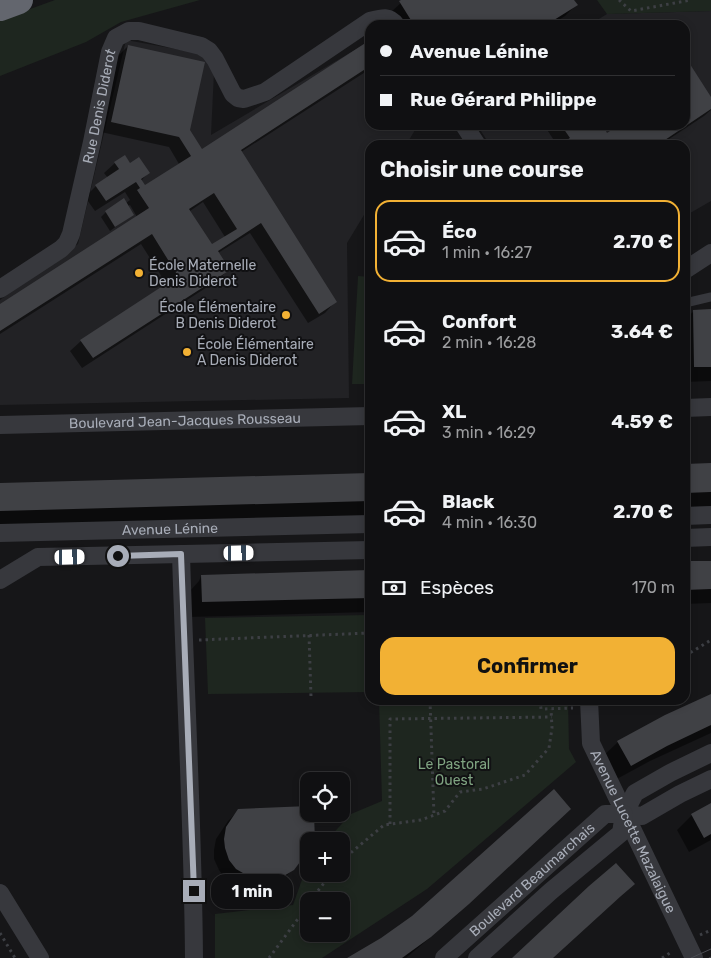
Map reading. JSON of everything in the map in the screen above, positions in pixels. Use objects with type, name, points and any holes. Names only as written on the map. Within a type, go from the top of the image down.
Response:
[{"type":"highway","points":[[0,7],[19,0]]},
{"type":"street","name":"Rue Denis Diderot","points":[[375,20],[384,18],[389,20]]},
{"type":"street","name":"Rue Denis Diderot","points":[[0,289],[51,256],[67,243],[73,226],[92,142],[110,52],[116,38],[129,31],[140,31],[201,46],[209,51],[215,59],[233,94],[238,98],[244,99],[265,92],[365,24]]},
{"type":"street","points":[[690,267],[711,253]]},
{"type":"street","points":[[690,408],[711,406]]},
{"type":"street","name":"Boulevard Jean-Jacques Rousseau","points":[[0,425],[365,416]]},
{"type":"street","points":[[690,516],[711,515]]},
{"type":"street","name":"Avenue Lénine","points":[[0,533],[365,524]]},
{"type":"street","points":[[690,538],[711,537]]},
{"type":"street","name":"Avenue Lénine","points":[[0,580],[38,557],[365,550]]},
{"type":"street","points":[[181,554],[193,874],[194,958]]},
{"type":"street","name":"Avenue Lucette Mazalaigue","points":[[590,705],[591,743],[694,958]]},
{"type":"street","name":"Boulevard Beaumarchais","points":[[477,958],[551,891],[621,833],[624,814],[635,793],[711,753]]},
{"type":"street","name":"Boulevard Beaumarchais","points":[[444,958],[604,814],[642,816],[711,779]]},
{"type":"street","points":[[0,893],[40,958]]},
{"type":"lane","points":[[690,302],[711,297]]},
{"type":"path","points":[[619,0],[631,11],[691,0]]},
{"type":"path","points":[[183,641],[365,633]]},
{"type":"path","points":[[309,635],[311,697]]},
{"type":"path","points":[[690,653],[711,640]]},
{"type":"path","points":[[430,705],[434,816]]},
{"type":"path","points":[[350,853],[384,825],[421,820],[434,816],[445,811],[460,792],[483,789],[525,775],[548,748],[552,728],[551,709]]},
{"type":"path","points":[[390,824],[390,719],[552,717]]},
{"type":"path","points":[[269,958],[300,916]]},
{"type":"path","points":[[0,932],[15,958]]},
{"type":"path","points":[[0,946],[6,943]]},
{"type":"path","points":[[662,958],[679,946]]},
{"type":"shaded area","points":[[711,11],[711,201],[690,213],[690,140],[487,140],[480,130],[690,130],[690,20],[597,20],[607,14]]},
{"type":"shaded area","points":[[126,40],[203,54],[214,72],[211,135],[365,44],[365,130],[415,130],[409,140],[365,140],[365,213],[347,243],[349,398],[0,405],[0,300],[78,244]]},
{"type":"green space","points":[[55,0],[200,0],[121,22],[86,42],[0,76],[0,20]]},
{"type":"green space","points":[[597,0],[711,0],[711,11],[607,14]]},
{"type":"green space","points":[[358,276],[365,277],[365,384],[352,384]]},
{"type":"green space","points":[[365,615],[365,692],[208,694],[205,618]]},
{"type":"green space","name":"Le Pastoral Ouest","points":[[379,705],[568,705],[569,749],[576,762],[427,889],[350,940],[350,892],[300,892],[300,942],[346,942],[322,958],[215,958],[215,914],[293,905],[301,882],[350,882],[350,832],[334,832],[344,822],[350,822],[350,815],[382,801]]},
{"type":"building","points":[[574,0],[578,5],[554,20],[411,20],[399,1]]},
{"type":"building","points":[[365,43],[365,69],[241,150],[337,302],[319,314],[261,223],[218,251],[230,270],[93,358],[80,340],[178,276],[152,234],[0,331],[0,304],[149,208],[137,190],[140,188],[136,182],[106,201],[95,185],[119,169],[114,162],[125,155],[130,163],[139,157],[150,173],[141,179],[145,185],[191,156],[179,137],[111,122],[128,45],[205,62],[190,130],[202,149]],"holes":[[[214,193],[237,229],[212,244],[189,209]]]},
{"type":"building","points":[[690,64],[711,97],[711,109],[690,123]]},
{"type":"building","points":[[564,130],[606,130],[607,133],[612,130],[680,130],[665,140],[567,140],[570,138]]},
{"type":"building","points":[[124,198],[134,215],[115,227],[105,211]]},
{"type":"building","points":[[711,309],[711,367],[694,367],[693,310]]},
{"type":"building","points":[[711,463],[711,492],[690,493],[690,464]]},
{"type":"building","points":[[365,473],[365,501],[0,511],[0,483]]},
{"type":"building","points":[[690,561],[711,561],[711,589],[690,590]]},
{"type":"building","points":[[365,570],[365,598],[202,602],[201,575]]},
{"type":"building","points":[[711,694],[711,725],[631,766],[617,741]]},
{"type":"building","points":[[554,789],[571,809],[431,937],[402,958],[347,958],[381,938],[412,916]]},
{"type":"building","points":[[711,803],[711,834],[704,838],[691,814]]},
{"type":"building","points":[[300,806],[300,822],[314,822],[315,832],[300,832],[300,862],[294,870],[270,881],[255,880],[236,869],[229,860],[224,839],[226,827],[238,809]]},
{"type":"building","points":[[616,863],[635,884],[553,958],[512,958],[589,886]]},
{"type":"tram line","points":[[691,958],[711,949]]},
{"type":"place","name":"École Maternelle Denis Diderot","points":[[139,273]]},
{"type":"place","name":"École Élémentaire B Denis Diderot","points":[[286,315]]},
{"type":"place","name":"École Élémentaire A Denis Diderot","points":[[187,352]]},
{"type":"route","points":[[118,556],[181,554],[194,891]]}]
